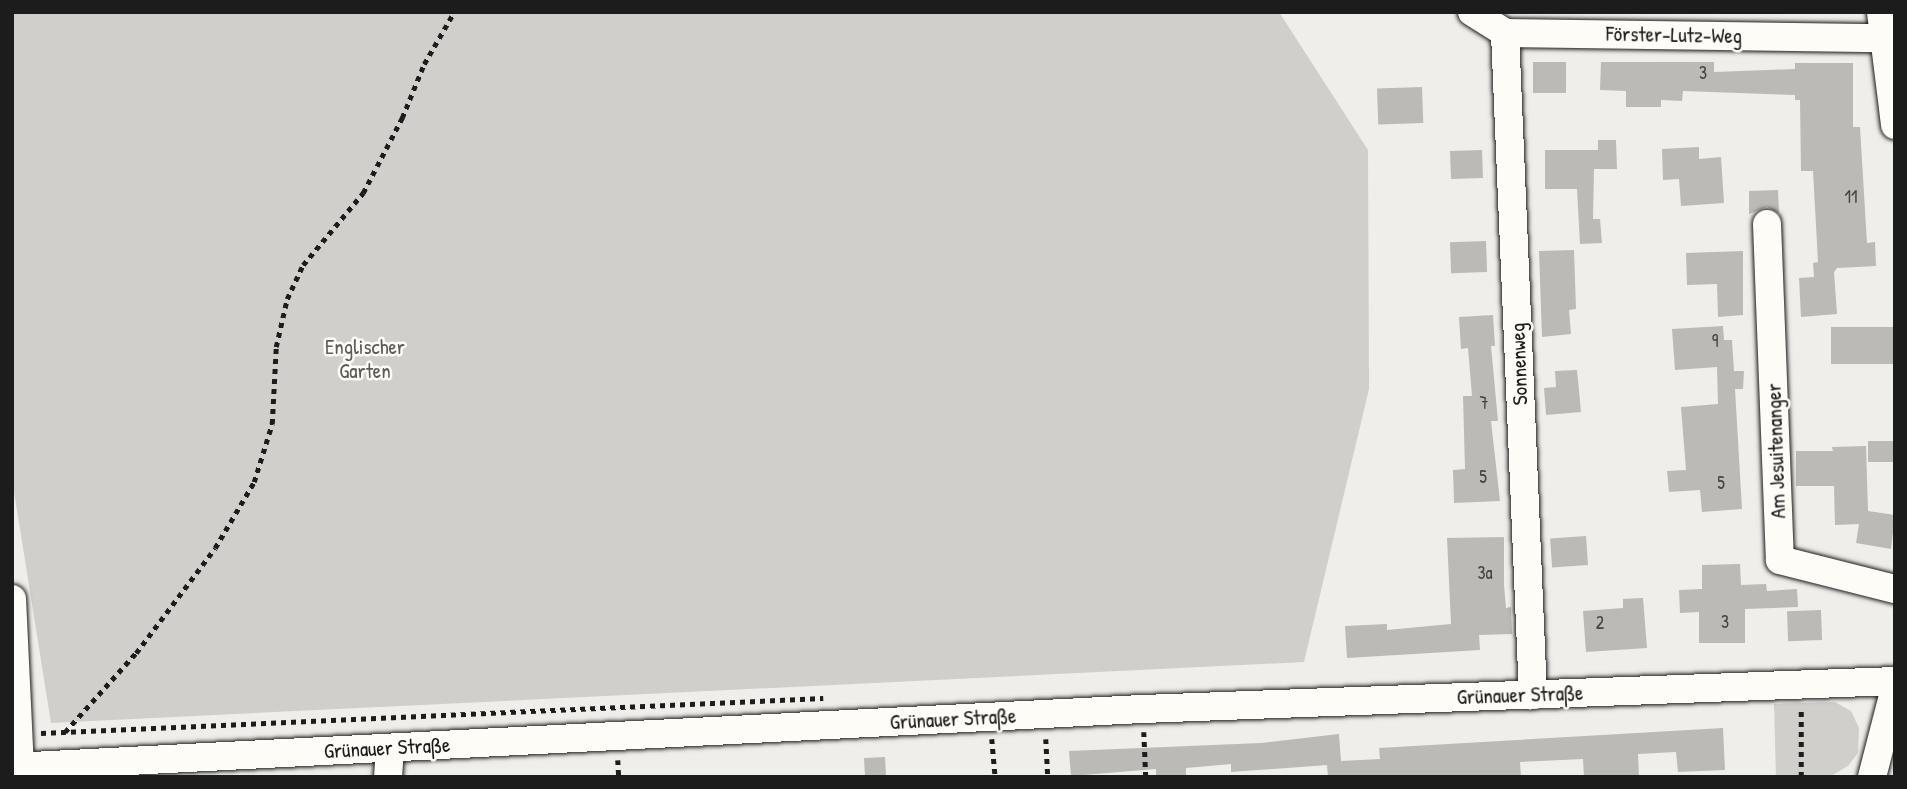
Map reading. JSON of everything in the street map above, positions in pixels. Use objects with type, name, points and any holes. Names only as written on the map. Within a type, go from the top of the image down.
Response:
[{"type":"street","points":[[1472,12],[1505,33]]},
{"type":"street","points":[[1882,25],[1895,125]]},
{"type":"street","name":"Förster-Lutz-Weg","points":[[1505,33],[1882,25]]},
{"type":"street","name":"Sonnenweg","points":[[1505,33],[1533,695]]},
{"type":"street","name":"Am Jesuitenanger","points":[[1767,224],[1780,560],[1895,589]]},
{"type":"street","points":[[12,599],[16,767]]},
{"type":"street","name":"Grünauer Straße","points":[[16,767],[1044,714],[1895,681]]},
{"type":"street","points":[[1872,777],[1895,688]]},
{"type":"street","points":[[388,777],[390,748]]},
{"type":"path","points":[[64,732],[136,653],[215,548],[254,482],[272,424],[276,347],[287,299],[303,265],[363,193],[402,118],[424,64],[454,12]]},
{"type":"path","points":[[1801,684],[1801,777]]},
{"type":"path","points":[[1044,714],[1048,777]]},
{"type":"path","points":[[990,717],[995,777]]},
{"type":"green space","name":"Englischer Garten","points":[[12,12],[1279,12],[1368,150],[1369,389],[1304,662],[51,723],[12,479]]},
{"type":"green space","points":[[1835,702],[1851,711],[1859,728],[1858,753],[1848,766],[1831,776],[1776,777],[1774,704]]},
{"type":"building","points":[[1533,62],[1566,62],[1566,93],[1533,93]]},
{"type":"building","points":[[1601,62],[1714,62],[1714,72],[1795,69],[1795,63],[1853,63],[1853,127],[1860,127],[1867,243],[1875,242],[1876,266],[1837,268],[1834,272],[1837,314],[1801,317],[1799,278],[1814,277],[1813,263],[1818,262],[1813,171],[1801,171],[1800,100],[1795,100],[1795,95],[1683,91],[1682,101],[1661,100],[1661,107],[1626,107],[1626,91],[1600,90]]},
{"type":"building","points":[[1422,87],[1423,123],[1378,125],[1377,89]]},
{"type":"building","points":[[1598,140],[1616,140],[1617,169],[1594,169],[1593,219],[1600,219],[1602,243],[1580,244],[1577,189],[1545,189],[1545,150],[1598,150]]},
{"type":"building","points":[[1699,147],[1699,159],[1721,157],[1724,203],[1681,206],[1679,179],[1663,180],[1662,149]]},
{"type":"building","points":[[1482,150],[1483,178],[1451,179],[1450,151]]},
{"type":"building","points":[[1778,190],[1779,213],[1767,207],[1749,214],[1749,191]]},
{"type":"building","points":[[1486,241],[1487,272],[1451,273],[1450,242]]},
{"type":"building","points":[[1574,250],[1576,309],[1569,310],[1571,334],[1542,337],[1539,251]]},
{"type":"building","points":[[1743,251],[1743,315],[1718,317],[1717,284],[1687,285],[1686,253]]},
{"type":"building","points":[[1493,315],[1495,346],[1491,346],[1498,421],[1491,421],[1500,501],[1454,503],[1453,470],[1465,469],[1463,396],[1472,396],[1468,348],[1461,349],[1459,317]]},
{"type":"building","points":[[1723,326],[1724,340],[1732,340],[1734,371],[1744,371],[1743,389],[1735,389],[1742,509],[1702,512],[1700,490],[1669,492],[1667,471],[1686,470],[1681,407],[1718,404],[1717,367],[1675,370],[1672,329]]},
{"type":"building","points":[[1831,327],[1895,327],[1895,364],[1831,364]]},
{"type":"building","points":[[1577,370],[1581,412],[1546,415],[1544,388],[1556,387],[1555,371]]},
{"type":"building","points":[[1868,441],[1895,441],[1895,462],[1868,462]]},
{"type":"building","points":[[1866,446],[1868,511],[1895,515],[1891,549],[1856,543],[1859,524],[1835,525],[1834,486],[1796,486],[1796,451],[1833,451],[1832,447]]},
{"type":"building","points":[[1586,536],[1588,565],[1552,567],[1550,539]]},
{"type":"building","points":[[1504,537],[1504,585],[1506,608],[1511,607],[1512,634],[1479,635],[1480,650],[1347,658],[1345,626],[1387,624],[1387,630],[1451,624],[1447,538]]},
{"type":"building","points":[[1740,564],[1741,585],[1766,584],[1767,591],[1797,589],[1798,607],[1745,609],[1745,643],[1699,643],[1699,612],[1680,613],[1679,590],[1702,589],[1702,565]]},
{"type":"building","points":[[1643,598],[1647,648],[1586,652],[1583,611],[1623,608],[1623,599]]},
{"type":"building","points":[[1821,610],[1822,640],[1788,641],[1787,611]]},
{"type":"building","points":[[1723,728],[1725,770],[1678,772],[1676,752],[1638,754],[1639,777],[1584,777],[1583,759],[1520,762],[1521,777],[1328,777],[1327,765],[1231,772],[1231,764],[1186,768],[1186,777],[1156,777],[1156,769],[1071,776],[1069,751],[1261,743],[1339,734],[1341,761],[1380,759],[1379,748]]},
{"type":"building","points":[[885,757],[886,777],[865,777],[864,758]]}]
